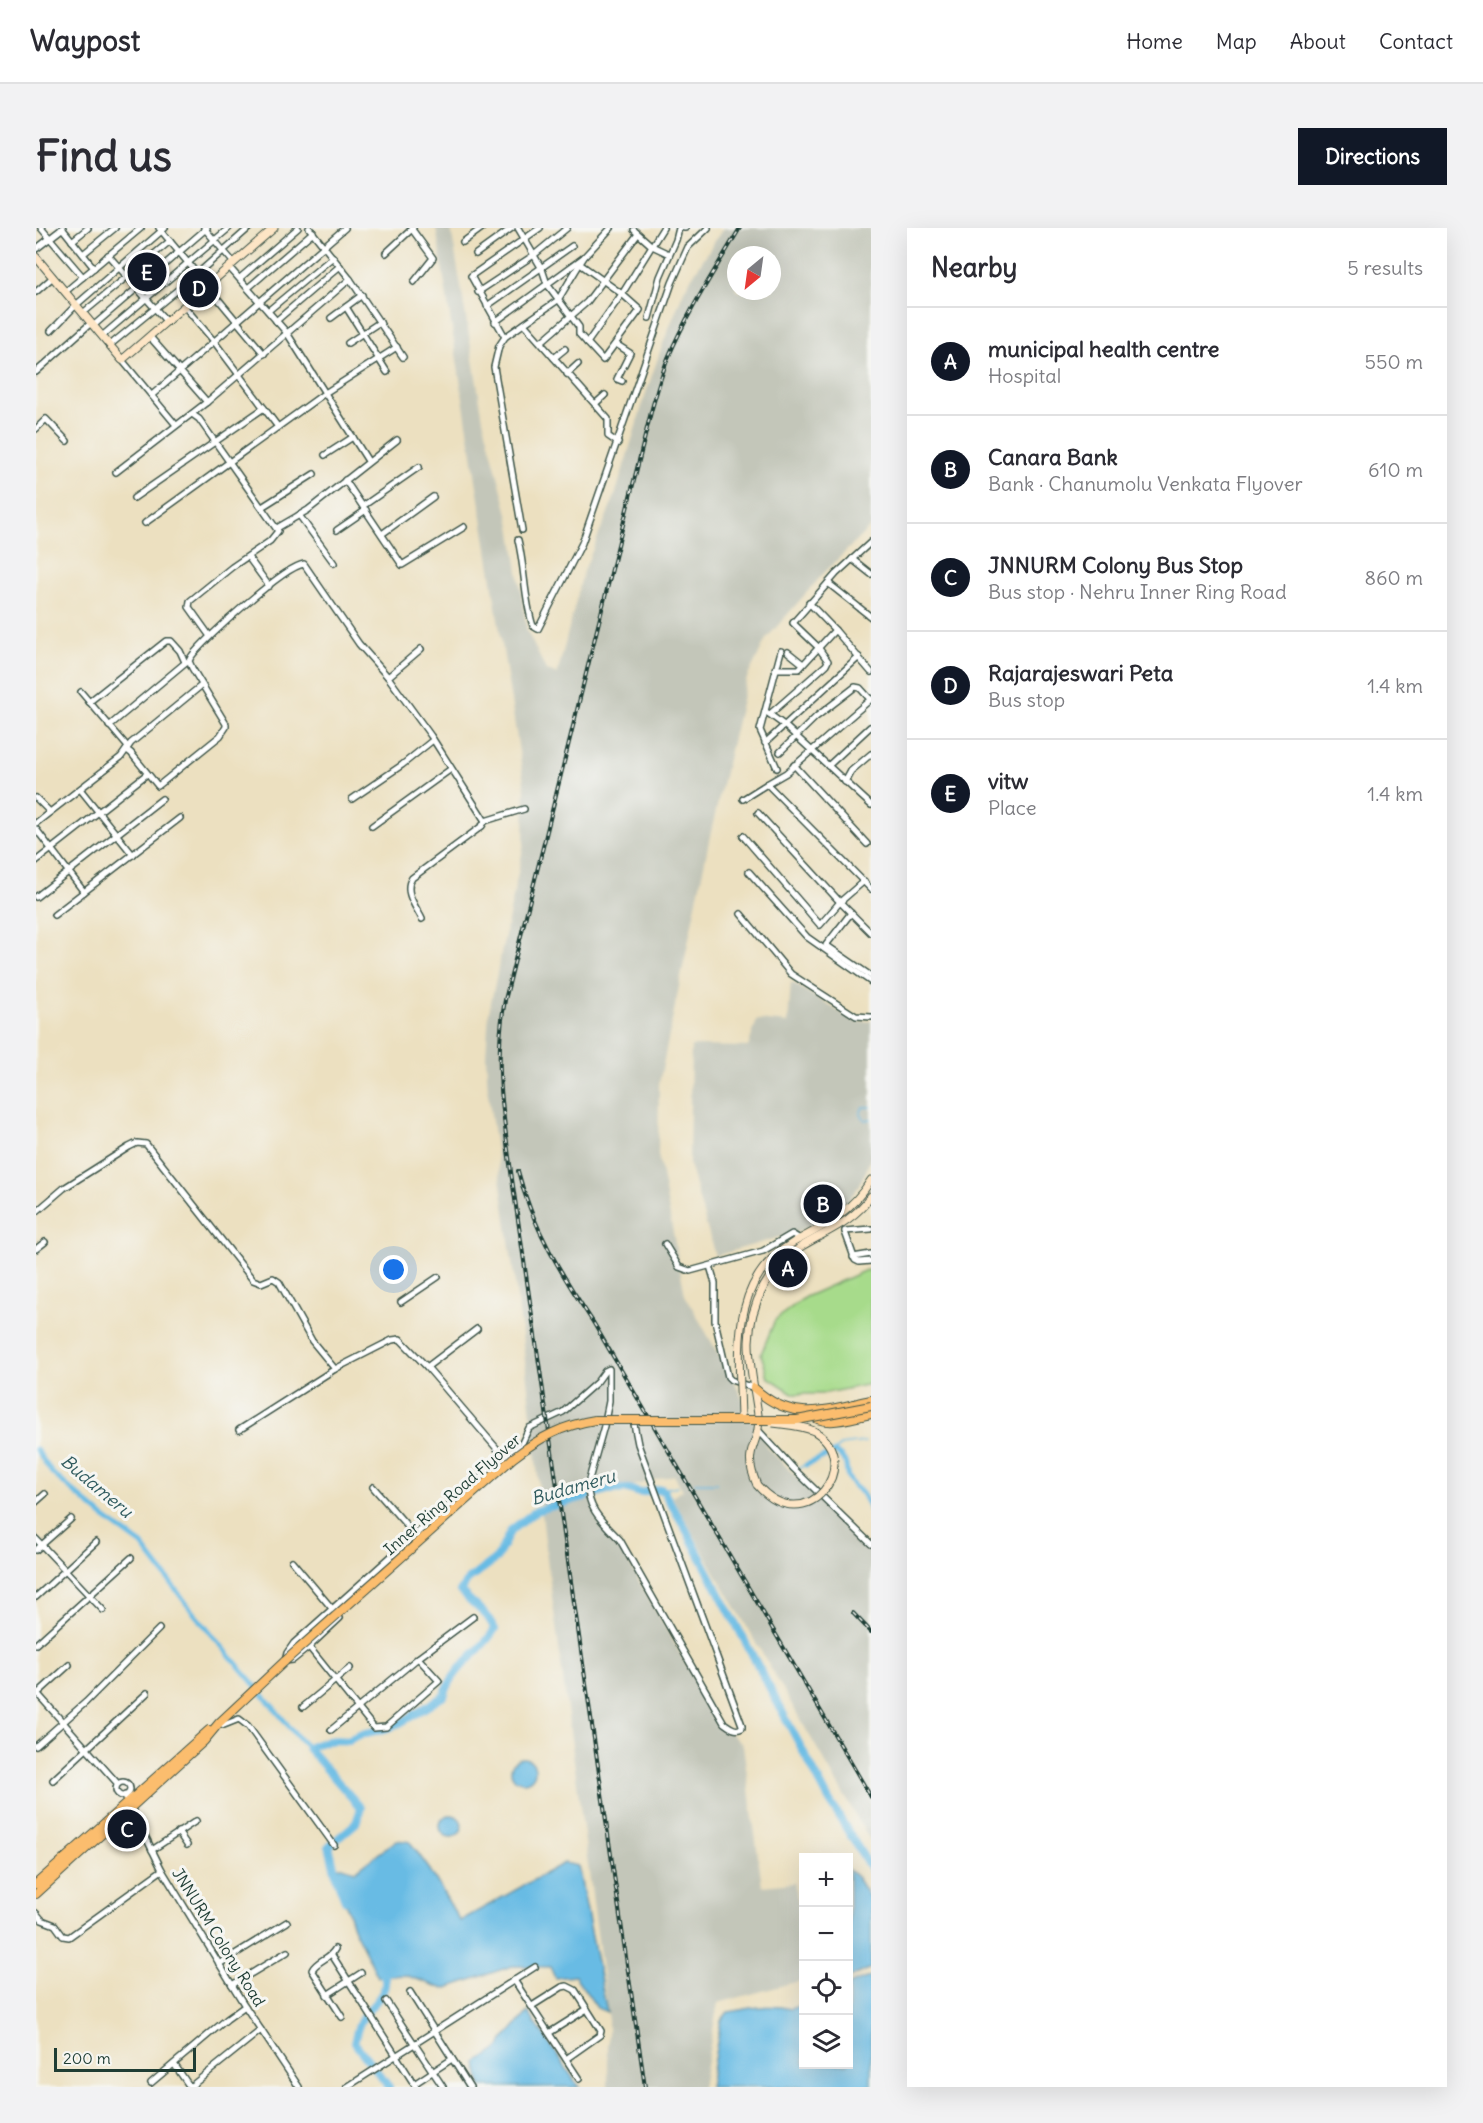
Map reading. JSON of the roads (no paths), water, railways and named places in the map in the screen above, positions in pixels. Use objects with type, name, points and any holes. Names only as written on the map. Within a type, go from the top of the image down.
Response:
[{"type":"main road","points":[[754,1388],[778,1406],[808,1412],[871,1400]]},
{"type":"main road","name":"Inner Ring Road Flyover","points":[[128,1802],[204,1741],[219,1723],[285,1661],[528,1447],[553,1431],[595,1420],[797,1420],[871,1406]]},
{"type":"main road","points":[[808,1412],[817,1420],[825,1422],[871,1414]]},
{"type":"main road","points":[[36,1884],[128,1802]]},
{"type":"main road","points":[[36,1894],[128,1802]]},
{"type":"street","points":[[40,228],[83,277]]},
{"type":"street","points":[[36,249],[62,228],[94,268]]},
{"type":"street","points":[[72,241],[88,228]]},
{"type":"street","points":[[83,254],[115,228]]},
{"type":"street","points":[[65,292],[141,228]]},
{"type":"street","points":[[36,372],[206,228],[240,278],[286,333],[368,461]]},
{"type":"street","points":[[102,336],[229,228]]},
{"type":"street","points":[[110,345],[249,228]]},
{"type":"street","points":[[240,278],[298,228]]},
{"type":"street","points":[[152,395],[345,228]]},
{"type":"street","points":[[386,253],[412,228],[433,258],[414,282]]},
{"type":"street","points":[[464,242],[482,228]]},
{"type":"street","points":[[476,254],[512,228]]},
{"type":"street","points":[[518,228],[548,284],[579,327],[579,334],[603,360],[640,310],[580,264]]},
{"type":"street","points":[[505,338],[471,279],[472,274],[540,228]]},
{"type":"street","points":[[478,292],[534,255],[567,228]]},
{"type":"street","points":[[587,343],[622,294],[663,228]]},
{"type":"street","points":[[649,318],[660,277],[679,228]]},
{"type":"street","points":[[518,540],[524,564],[530,617],[533,627],[538,629],[582,543],[672,282],[688,247],[708,228]]},
{"type":"street","points":[[51,331],[76,305],[162,229],[264,354]]},
{"type":"street","points":[[495,322],[584,257],[609,229]]},
{"type":"street","points":[[122,360],[232,265],[268,230]]},
{"type":"street","points":[[248,288],[311,230],[351,279],[404,357]]},
{"type":"street","points":[[541,342],[587,302],[635,230],[652,246],[669,254]]},
{"type":"street","points":[[83,313],[170,241]]},
{"type":"street","points":[[487,306],[572,246]]},
{"type":"street","points":[[108,255],[167,322]]},
{"type":"street","points":[[36,257],[176,425]]},
{"type":"street","points":[[268,311],[333,257]]},
{"type":"street","points":[[522,530],[494,367],[499,346],[505,338],[558,300],[584,257]]},
{"type":"street","points":[[276,321],[340,266]]},
{"type":"street","points":[[36,292],[53,277]]},
{"type":"street","points":[[116,472],[207,402],[351,279]]},
{"type":"street","points":[[331,318],[362,295]]},
{"type":"street","points":[[184,306],[213,340],[278,427]]},
{"type":"street","points":[[346,307],[387,372]]},
{"type":"street","points":[[348,343],[380,321]]},
{"type":"street","points":[[524,324],[608,419],[608,436],[618,443]]},
{"type":"street","points":[[150,337],[207,402]]},
{"type":"street","points":[[616,344],[630,353],[617,379],[622,381]]},
{"type":"street","points":[[145,523],[325,393],[397,347]]},
{"type":"street","points":[[554,358],[565,350]]},
{"type":"street","points":[[567,374],[578,364]]},
{"type":"street","points":[[595,404],[605,395]]},
{"type":"street","points":[[134,498],[264,408]]},
{"type":"street","points":[[192,414],[199,418],[278,531],[275,537],[232,567],[189,603],[189,607],[210,635]]},
{"type":"street","points":[[36,429],[46,419],[67,441]]},
{"type":"street","points":[[325,455],[353,437]]},
{"type":"street","points":[[277,528],[299,515],[398,440]]},
{"type":"street","points":[[337,530],[419,467]]},
{"type":"street","points":[[262,507],[314,474]]},
{"type":"street","points":[[345,480],[402,565],[464,527]]},
{"type":"street","points":[[382,534],[433,497]]},
{"type":"street","points":[[299,515],[333,563]]},
{"type":"street","points":[[767,713],[826,665],[827,658],[793,623],[828,583],[871,542]]},
{"type":"street","points":[[865,548],[871,553]]},
{"type":"street","points":[[248,557],[269,586]]},
{"type":"street","points":[[852,559],[871,574]]},
{"type":"street","points":[[109,726],[187,661],[210,635],[291,568],[304,564],[359,644],[388,677],[433,740],[485,822]]},
{"type":"street","points":[[828,583],[871,617]]},
{"type":"street","points":[[809,603],[871,672]]},
{"type":"street","points":[[775,669],[794,670],[803,664],[835,630]]},
{"type":"street","points":[[81,692],[89,702],[127,748],[135,757],[154,783],[158,786],[224,730],[226,724],[187,661],[171,641],[166,641],[89,702]]},
{"type":"street","points":[[388,677],[421,649]]},
{"type":"street","points":[[777,768],[760,730],[767,713],[775,669],[781,651]]},
{"type":"street","points":[[788,652],[803,664]]},
{"type":"street","points":[[765,742],[859,657]]},
{"type":"street","points":[[36,823],[80,789],[202,685]]},
{"type":"street","points":[[743,799],[779,778],[871,699],[860,688],[855,687],[816,717],[780,752]]},
{"type":"street","points":[[767,713],[784,725],[871,805]]},
{"type":"street","points":[[828,766],[870,727]]},
{"type":"street","points":[[352,799],[402,765],[433,740]]},
{"type":"street","points":[[845,782],[851,771],[871,754]]},
{"type":"street","points":[[794,765],[867,844]]},
{"type":"street","points":[[372,826],[451,769]]},
{"type":"street","points":[[36,861],[147,774]]},
{"type":"street","points":[[767,784],[871,889]]},
{"type":"street","points":[[80,789],[133,855]]},
{"type":"street","points":[[36,798],[50,812]]},
{"type":"street","points":[[36,897],[162,799]]},
{"type":"street","points":[[422,919],[408,890],[408,883],[412,878],[485,822],[524,809]]},
{"type":"street","points":[[758,813],[871,933]]},
{"type":"street","points":[[54,915],[180,818]]},
{"type":"street","points":[[36,829],[84,892]]},
{"type":"street","points":[[743,836],[820,925],[840,902],[864,881]]},
{"type":"street","points":[[749,872],[807,937],[871,982]]},
{"type":"street","points":[[852,913],[826,945],[871,976]]},
{"type":"street","points":[[741,914],[791,974],[856,1016],[871,1017]]},
{"type":"street","points":[[37,1209],[64,1188],[129,1147],[137,1143],[146,1144],[253,1280],[261,1282],[273,1278],[279,1282],[312,1341],[335,1370]]},
{"type":"street","points":[[871,1180],[844,1213],[777,1252],[765,1265],[747,1298],[742,1316],[740,1348],[743,1420],[801,1426],[813,1431],[826,1443],[832,1457],[832,1475],[827,1488],[819,1497],[806,1503],[793,1505],[778,1502],[757,1485],[751,1472],[749,1458],[758,1430],[754,1388],[749,1341],[752,1322],[762,1290],[770,1275],[782,1261],[801,1246],[842,1224],[871,1196]]},
{"type":"street","points":[[842,1224],[853,1257],[859,1262],[871,1261]]},
{"type":"street","points":[[845,1232],[871,1229]]},
{"type":"street","points":[[665,1244],[679,1267],[690,1271],[763,1251],[792,1234],[797,1241]]},
{"type":"street","points":[[36,1249],[45,1242]]},
{"type":"street","points":[[853,1257],[871,1254]]},
{"type":"street","points":[[710,1266],[715,1283],[715,1321],[728,1377],[754,1388]]},
{"type":"street","points":[[401,1302],[438,1277]]},
{"type":"street","points":[[427,1367],[477,1329]]},
{"type":"street","points":[[239,1430],[335,1370],[397,1338],[427,1367],[504,1457]]},
{"type":"street","points":[[292,1561],[332,1610],[339,1618],[302,1653],[293,1660],[285,1661],[286,1653],[294,1643],[332,1610],[415,1535],[504,1457],[521,1445],[529,1428],[563,1412],[609,1369],[609,1401],[590,1474],[587,1493],[589,1503],[621,1540],[724,1723],[732,1729],[739,1730],[742,1725],[639,1444],[633,1419]]},
{"type":"street","points":[[758,1430],[794,1469],[871,1544]]},
{"type":"street","points":[[373,1487],[415,1535]]},
{"type":"street","points":[[36,1502],[45,1494]]},
{"type":"street","points":[[36,1550],[71,1519]]},
{"type":"street","points":[[36,1539],[104,1611]]},
{"type":"street","points":[[36,1597],[96,1542]]},
{"type":"street","points":[[36,1644],[131,1558]]},
{"type":"street","points":[[331,1730],[418,1658],[473,1617]]},
{"type":"street","points":[[36,1746],[63,1723],[159,1629]]},
{"type":"street","points":[[309,1647],[374,1728],[386,1727],[439,1681],[418,1658]]},
{"type":"street","points":[[69,1665],[36,1693],[118,1784],[117,1792],[128,1802]]},
{"type":"street","points":[[303,1707],[350,1668]]},
{"type":"street","points":[[53,1780],[147,1693]]},
{"type":"street","points":[[219,1723],[224,1725],[239,1719],[248,1726],[334,1845]]},
{"type":"street","points":[[118,1784],[124,1781],[129,1785],[128,1802]]},
{"type":"street","name":"JNNURM Colony Road","points":[[128,1802],[162,1870],[245,2006],[299,2087]]},
{"type":"street","points":[[152,1850],[196,1821]]},
{"type":"street","points":[[178,1833],[187,1845]]},
{"type":"street","points":[[36,1913],[42,1920],[55,1925],[63,1936],[69,1937],[162,1870]]},
{"type":"street","points":[[219,1964],[287,1922]]},
{"type":"street","points":[[232,1985],[287,1952]]},
{"type":"street","points":[[342,2017],[312,1970],[315,1965],[334,1952],[366,2009],[415,2085],[452,2059]]},
{"type":"street","points":[[347,2087],[357,2084],[378,2066],[417,2044],[535,1967]]},
{"type":"street","points":[[327,1995],[361,1973]]},
{"type":"street","points":[[514,1980],[579,2079]]},
{"type":"street","points":[[532,2006],[567,1986],[575,1990],[600,2034],[566,2059]]},
{"type":"street","points":[[410,1992],[470,2087]]},
{"type":"street","points":[[387,2001],[443,2087]]},
{"type":"street","points":[[151,2083],[245,2006]]},
{"type":"street","points":[[549,2033],[587,2009]]},
{"type":"street","points":[[174,2064],[190,2087],[261,2030]]},
{"type":"water","points":[[523,1758],[532,1761],[535,1770],[532,1779],[523,1782],[514,1779],[511,1770],[514,1761]]},
{"type":"water","points":[[451,1815],[459,1818],[462,1826],[459,1834],[451,1837],[443,1834],[440,1826],[443,1818]]},
{"type":"water","points":[[397,1840],[410,1842],[430,1870],[460,1921],[564,1863],[578,1866],[607,2012],[597,2008],[575,1976],[555,1978],[550,1967],[512,1966],[444,1989],[405,1975],[378,1977],[353,1927],[334,1867],[355,1871]]},
{"type":"water","points":[[853,1873],[871,1900],[871,1968],[853,1976]]},
{"type":"water","points":[[871,1976],[871,2087],[709,2087],[721,2021],[728,2012],[752,2008],[791,2009],[799,2006],[799,2069],[853,2069],[853,1983]]},
{"type":"water","points":[[528,2012],[579,2087],[481,2087],[477,2063],[501,2047],[504,2040]]},
{"type":"waterway","points":[[871,1107],[863,1107],[860,1114],[865,1120],[871,1119]]},
{"type":"waterway","points":[[835,1452],[840,1445],[865,1442]]},
{"type":"waterway","name":"Budameru","points":[[36,1449],[52,1473],[102,1516],[142,1545],[192,1611],[308,1748]]},
{"type":"waterway","points":[[806,1465],[835,1452],[846,1463],[848,1477],[862,1493],[871,1513]]},
{"type":"waterway","points":[[798,1468],[806,1465]]},
{"type":"waterway","points":[[695,1483],[717,1483]]},
{"type":"waterway","points":[[662,1489],[678,1486]]},
{"type":"waterway","name":"Budameru","points":[[345,1900],[329,1846],[356,1823],[361,1808],[308,1748],[327,1741],[348,1741],[359,1735],[390,1728],[444,1696],[448,1685],[460,1668],[495,1629],[487,1616],[460,1591],[468,1580],[497,1558],[511,1530],[536,1511],[608,1490],[629,1489],[639,1493],[662,1489],[683,1524],[829,1800],[871,1869]]},
{"type":"waterway","points":[[380,1969],[384,1976],[384,1990],[361,2021],[354,2042],[389,2087]]},
{"type":"railway","points":[[645,2087],[512,1179],[501,1090],[500,1046],[505,1000],[651,412],[668,358],[702,292],[740,228]]},
{"type":"railway","points":[[518,1171],[531,1212],[559,1268],[593,1322],[871,1797]]},
{"type":"railway","points":[[853,1613],[871,1632]]},
{"type":"place","name":"vitw","points":[[147,272]]},
{"type":"place","name":"Rajarajeswari Peta","points":[[199,288]]},
{"type":"place","name":"Canara Bank","points":[[823,1204]]},
{"type":"place","name":"municipal health centre","points":[[788,1268]]},
{"type":"place","name":"JNNURM Colony Bus Stop","points":[[127,1829]]}]
